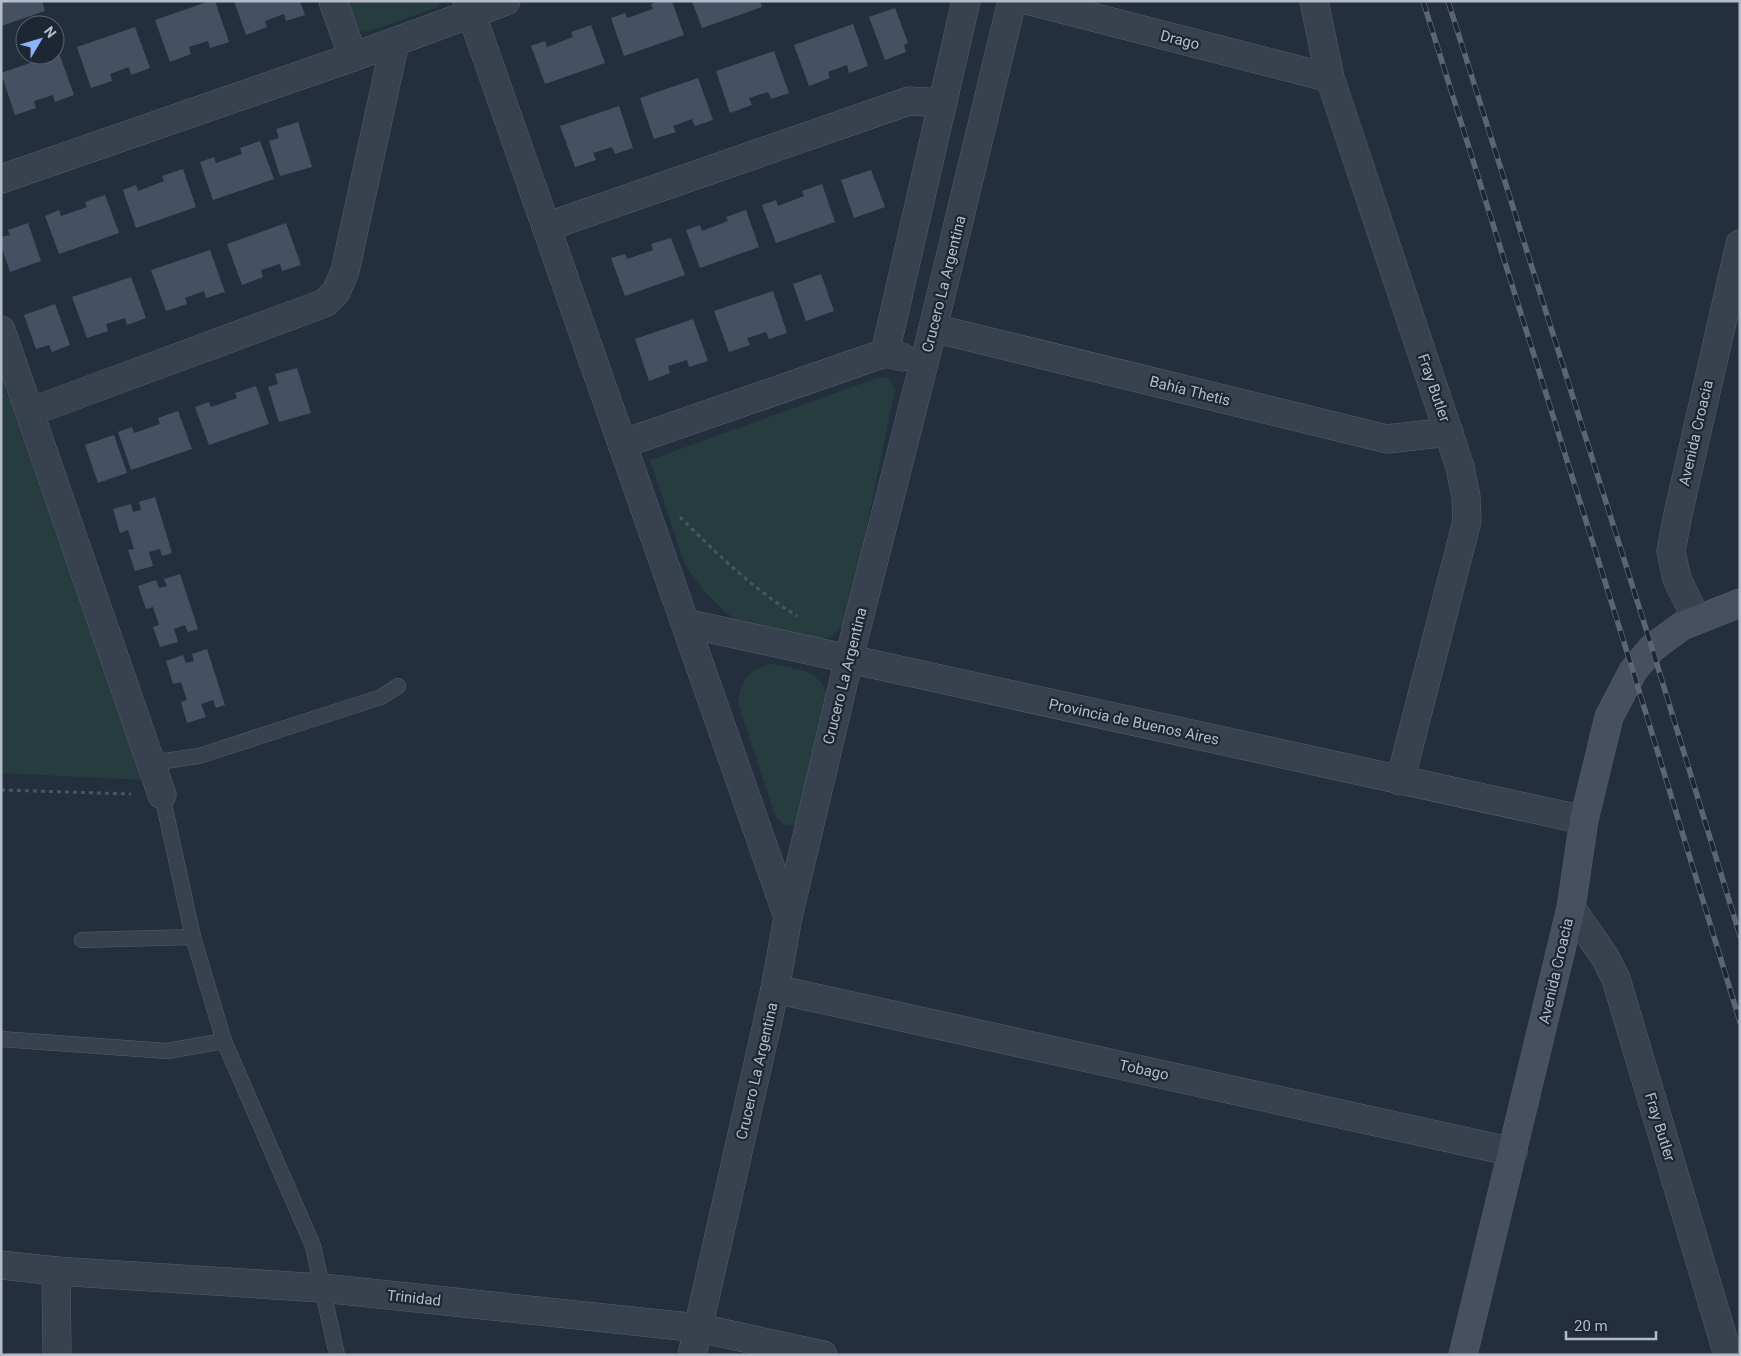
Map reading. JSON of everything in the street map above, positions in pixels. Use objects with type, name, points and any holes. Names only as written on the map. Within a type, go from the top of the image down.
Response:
[{"type":"main road","name":"Avenida Croacia","points":[[1463,1355],[1570,908],[1584,820],[1609,717],[1633,671],[1652,648],[1682,626],[1739,606]]},
{"type":"street","points":[[333,1],[352,57]]},
{"type":"street","points":[[1,179],[395,42],[469,8],[506,1]]},
{"type":"street","points":[[885,353],[966,1]]},
{"type":"street","name":"Crucero La Argentina","points":[[692,1355],[775,989],[788,917],[849,660],[933,328],[1012,1]]},
{"type":"street","name":"Drago","points":[[1030,1],[1330,78]]},
{"type":"street","name":"Fray Butler","points":[[1314,1],[1330,78],[1449,432],[1460,467],[1466,497],[1467,521],[1400,781]]},
{"type":"street","points":[[469,8],[788,917]]},
{"type":"street","points":[[30,412],[325,303],[336,292],[345,271],[395,42]]},
{"type":"street","points":[[546,227],[908,101],[943,103]]},
{"type":"street","name":"Avenida Croacia","points":[[1697,620],[1677,579],[1671,551],[1740,244]]},
{"type":"street","name":"Bahía Thetis","points":[[933,328],[1387,439],[1449,432]]},
{"type":"street","points":[[1,330],[162,795]]},
{"type":"street","points":[[622,444],[885,353],[924,363]]},
{"type":"street","name":"Provincia de Buenos Aires","points":[[685,623],[1584,820]]},
{"type":"street","name":"Fray Butler","points":[[1570,908],[1605,957],[1616,979],[1728,1355]]},
{"type":"street","name":"Tobago","points":[[775,989],[1513,1152]]},
{"type":"street","name":"Trinidad","points":[[1,1265],[56,1271],[322,1288],[699,1328],[823,1355]]},
{"type":"street","points":[[56,1271],[57,1355]]},
{"type":"lane","points":[[151,762],[199,756],[381,697],[398,686]]},
{"type":"lane","points":[[162,795],[193,937],[224,1041],[313,1246],[337,1355]]},
{"type":"lane","points":[[82,940],[193,937]]},
{"type":"lane","points":[[1,1039],[167,1051],[224,1041]]},
{"type":"path","points":[[677,514],[738,572],[765,594],[800,618]]},
{"type":"path","points":[[1,790],[162,795]]},
{"type":"green space","points":[[346,1],[443,1],[436,8],[369,31],[359,32]]},
{"type":"green space","points":[[1,377],[142,780],[1,773]]},
{"type":"green space","points":[[884,377],[891,382],[895,391],[847,621],[832,636],[814,640],[740,623],[706,593],[684,563],[650,460]]},
{"type":"green space","points":[[773,664],[808,672],[815,676],[825,689],[828,699],[800,822],[792,826],[781,823],[774,812],[738,703],[741,688],[748,676],[759,668]]},
{"type":"building","points":[[1,1],[42,1],[45,11],[33,15],[15,15],[15,21],[1,26]]},
{"type":"building","points":[[210,1],[215,1],[229,42],[210,48],[208,41],[189,47],[191,54],[170,62],[155,20]]},
{"type":"building","points":[[234,1],[300,1],[305,15],[286,21],[284,14],[265,21],[267,27],[246,35]]},
{"type":"building","points":[[659,1],[672,1],[684,35],[624,56],[611,18],[625,13],[627,18],[653,9],[651,4]]},
{"type":"building","points":[[692,1],[760,1],[762,7],[702,28]]},
{"type":"building","points":[[895,8],[908,43],[904,45],[906,52],[885,60],[869,17]]},
{"type":"building","points":[[853,24],[868,66],[849,73],[847,65],[828,72],[830,78],[809,86],[794,45]]},
{"type":"building","points":[[591,25],[605,63],[545,84],[531,46],[545,41],[547,47],[573,37],[571,32]]},
{"type":"building","points":[[135,27],[150,68],[131,75],[129,67],[110,74],[112,81],[91,88],[77,47]]},
{"type":"building","points":[[774,51],[789,93],[771,99],[768,92],[749,98],[752,105],[730,113],[716,71]]},
{"type":"building","points":[[24,65],[63,65],[74,95],[55,102],[53,95],[34,101],[36,108],[15,115],[1,73]]},
{"type":"building","points":[[698,78],[713,120],[695,126],[692,119],[673,126],[676,132],[654,139],[640,98]]},
{"type":"building","points":[[619,106],[633,148],[615,154],[612,147],[593,153],[596,160],[575,167],[560,126]]},
{"type":"building","points":[[298,122],[312,167],[280,176],[269,141],[279,138],[276,129]]},
{"type":"building","points":[[260,141],[274,179],[213,200],[200,162],[214,157],[216,163],[242,154],[240,148]]},
{"type":"building","points":[[183,169],[196,207],[136,228],[123,190],[136,185],[138,191],[164,181],[162,176]]},
{"type":"building","points":[[871,170],[885,207],[854,218],[841,180]]},
{"type":"building","points":[[822,184],[835,222],[776,243],[762,205],[776,200],[778,206],[804,196],[802,191]]},
{"type":"building","points":[[105,195],[119,233],[59,254],[45,216],[59,210],[61,216],[87,207],[85,202]]},
{"type":"building","points":[[746,210],[759,247],[700,268],[686,230],[700,225],[702,231],[728,221],[726,217]]},
{"type":"building","points":[[28,223],[41,261],[10,272],[1,245],[1,237],[10,235],[8,230]]},
{"type":"building","points":[[286,223],[301,265],[282,271],[280,264],[261,270],[263,277],[242,285],[227,244]]},
{"type":"building","points":[[671,238],[685,275],[625,296],[611,258],[625,254],[627,259],[653,250],[651,244]]},
{"type":"building","points":[[210,250],[225,292],[206,298],[204,291],[185,298],[187,304],[166,311],[151,270]]},
{"type":"building","points":[[821,274],[834,311],[806,321],[793,284]]},
{"type":"building","points":[[131,277],[146,318],[127,325],[125,318],[106,324],[108,331],[87,338],[72,297]]},
{"type":"building","points":[[773,291],[787,333],[769,339],[766,332],[747,338],[750,345],[729,352],[714,311]]},
{"type":"building","points":[[55,304],[70,345],[52,352],[49,345],[36,349],[24,315]]},
{"type":"building","points":[[693,319],[708,361],[689,367],[687,360],[668,366],[670,373],[649,381],[635,339]]},
{"type":"building","points":[[297,368],[311,413],[279,422],[268,387],[278,384],[275,374]]},
{"type":"building","points":[[256,386],[269,424],[209,445],[195,407],[209,402],[211,407],[237,398],[235,393]]},
{"type":"building","points":[[178,411],[192,449],[131,470],[118,432],[132,427],[134,433],[160,424],[158,418]]},
{"type":"building","points":[[114,435],[127,473],[98,483],[85,445]]},
{"type":"building","points":[[155,497],[172,553],[162,556],[160,549],[149,552],[153,566],[135,571],[128,550],[134,549],[128,530],[120,533],[113,509],[131,504],[133,512],[141,510],[139,502]]},
{"type":"building","points":[[180,574],[198,629],[188,632],[185,625],[174,629],[178,642],[160,647],[153,627],[159,625],[153,607],[146,609],[138,586],[156,580],[159,588],[167,586],[164,579]]},
{"type":"building","points":[[207,649],[225,705],[216,708],[213,700],[201,704],[206,717],[187,723],[181,702],[187,700],[181,682],[173,684],[166,661],[183,655],[186,663],[194,661],[192,654]]},
{"type":"railway","points":[[1423,1],[1633,671],[1740,1022]]},
{"type":"railway","points":[[1448,1],[1652,648],[1740,936]]}]
